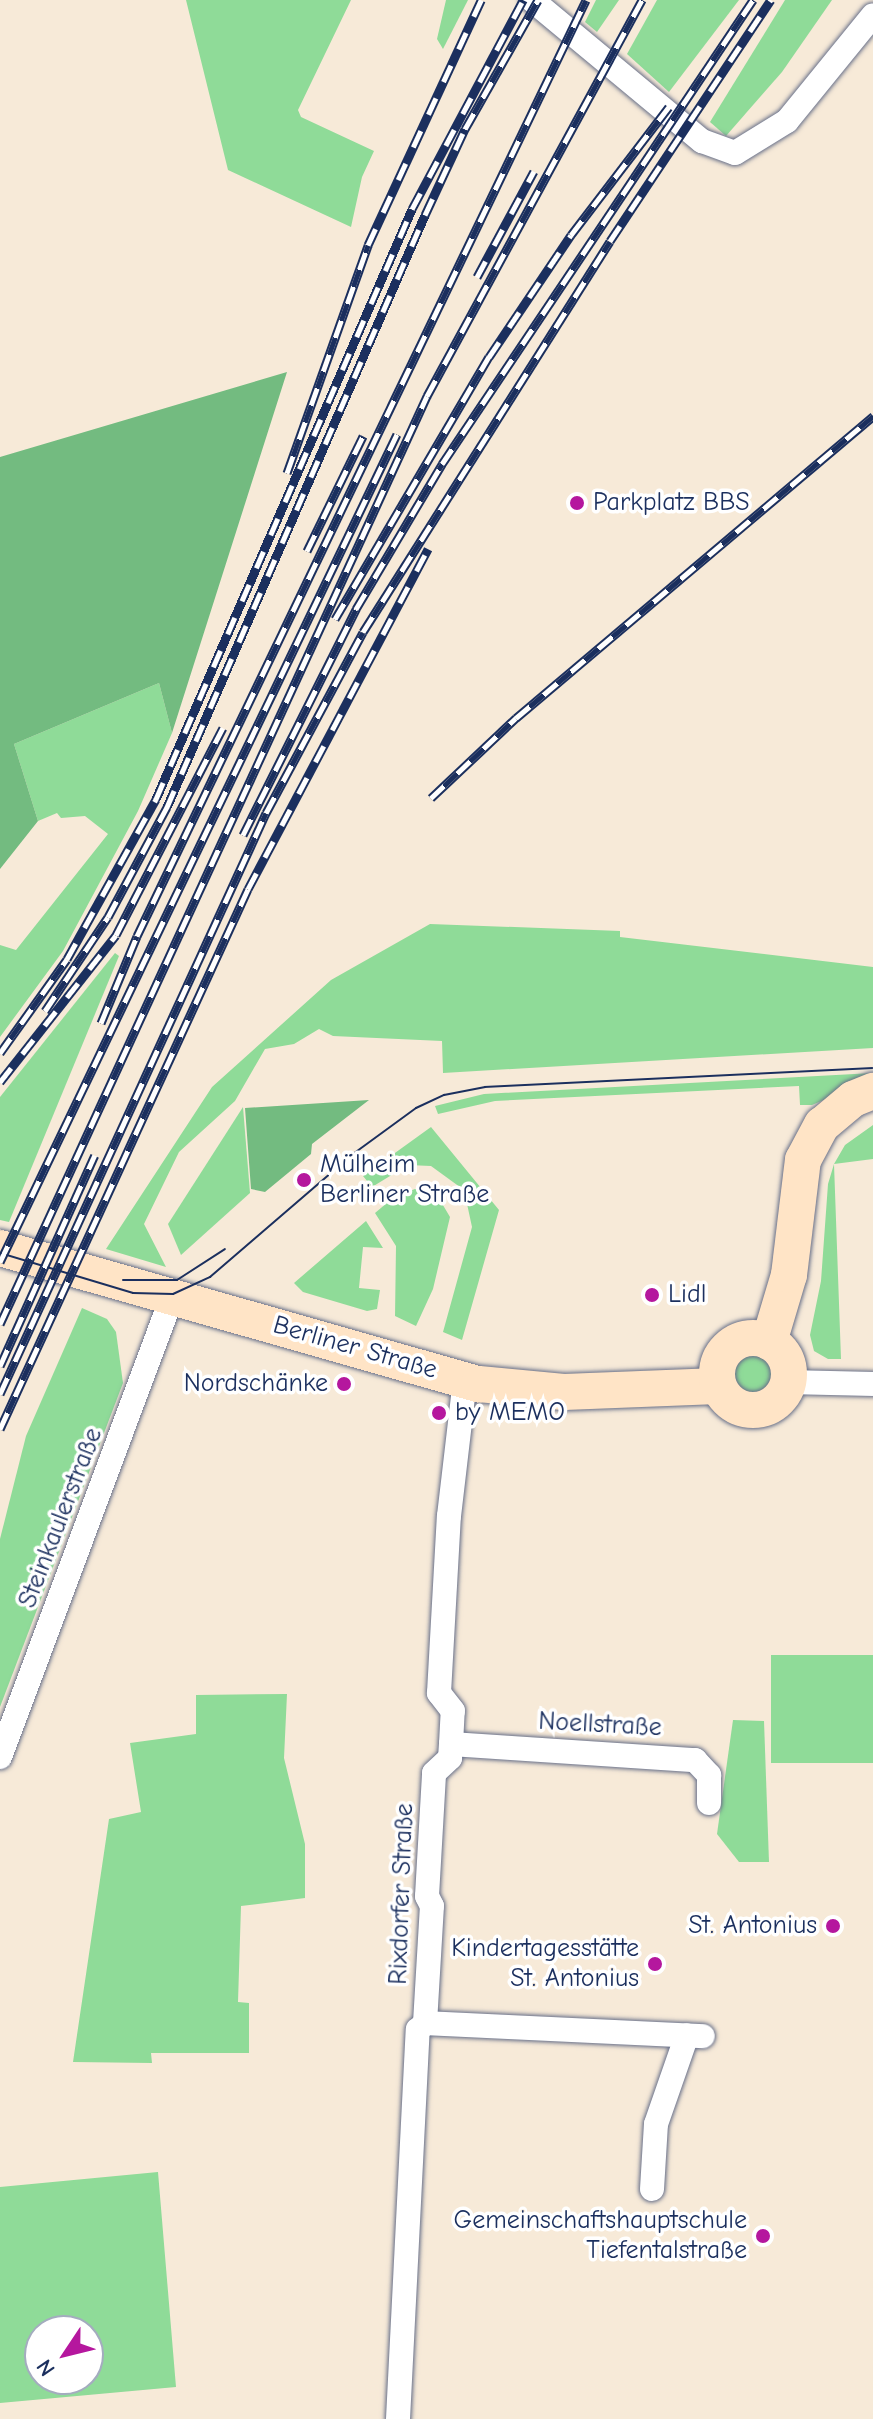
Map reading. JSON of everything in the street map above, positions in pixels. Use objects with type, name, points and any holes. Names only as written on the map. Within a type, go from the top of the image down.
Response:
[{"type":"main road","points":[[769,1342],[789,1275],[798,1179],[806,1151],[837,1110],[873,1091]]},
{"type":"main road","name":"Berliner Straße","points":[[0,1248],[465,1380],[564,1392],[718,1386]]},
{"type":"main road","points":[[748,1338],[769,1342],[786,1359],[788,1382],[772,1405],[752,1410],[735,1406],[718,1386],[717,1365],[729,1346],[748,1338]]},
{"type":"street","points":[[532,0],[702,141],[735,153],[787,121],[873,15]]},
{"type":"street","name":"Steinkaulerstraße","points":[[0,1757],[172,1297]]},
{"type":"street","points":[[451,1744],[453,1711],[439,1693],[449,1516],[465,1380]]},
{"type":"street","points":[[788,1382],[873,1384]]},
{"type":"street","name":"Noellstraße","points":[[451,1744],[695,1760],[709,1775],[709,1803]]},
{"type":"street","name":"Rixdorfer Straße","points":[[398,2419],[418,2030],[425,2023],[434,1773],[450,1758],[451,1744]]},
{"type":"street","points":[[425,2023],[695,2036],[656,2124],[652,2189]]},
{"type":"green space","points":[[186,0],[351,0],[298,110],[301,117],[374,151],[362,177],[351,227],[228,170]]},
{"type":"green space","points":[[446,0],[468,0],[443,49],[437,39]]},
{"type":"green space","points":[[596,0],[619,0],[597,32],[585,22]]},
{"type":"green space","points":[[657,0],[739,0],[669,92],[627,54]]},
{"type":"green space","points":[[785,0],[832,0],[782,72],[726,136],[710,122]]},
{"type":"green space","points":[[287,372],[172,733],[159,683],[14,744],[38,821],[0,869],[0,457]]},
{"type":"green space","points":[[159,683],[172,733],[138,811],[63,951],[0,1037],[0,945],[16,950],[108,834],[85,816],[61,818],[57,813],[38,821],[14,744]]},
{"type":"green space","points":[[430,924],[620,931],[620,937],[873,967],[873,1048],[443,1073],[442,1041],[333,1036],[319,1029],[294,1044],[265,1049],[235,1101],[179,1152],[144,1224],[166,1267],[106,1249],[212,1087],[331,980]]},
{"type":"green space","points":[[115,953],[119,956],[9,1222],[0,1220],[0,1097]]},
{"type":"green space","points":[[873,1073],[873,1079],[812,1105],[800,1105],[799,1086],[495,1101],[438,1114],[435,1106],[484,1094]]},
{"type":"green space","points":[[369,1100],[312,1144],[311,1154],[265,1192],[251,1189],[245,1108]]},
{"type":"green space","points":[[243,1107],[250,1193],[181,1255],[168,1224]]},
{"type":"green space","points":[[873,1125],[873,1159],[834,1164],[845,1145]]},
{"type":"green space","points":[[431,1127],[499,1210],[462,1340],[443,1332],[472,1227],[464,1190],[431,1166],[408,1165],[372,1187],[363,1176]]},
{"type":"green space","points":[[834,1164],[841,1359],[828,1359],[814,1351],[810,1335],[821,1281],[828,1184]]},
{"type":"green space","points":[[415,1189],[437,1195],[450,1217],[433,1289],[416,1326],[395,1316],[396,1246],[375,1213],[394,1197]]},
{"type":"green space","points":[[366,1221],[383,1248],[363,1247],[359,1288],[380,1290],[377,1309],[367,1311],[303,1292],[294,1283]]},
{"type":"green space","points":[[82,1308],[107,1319],[116,1332],[123,1383],[0,1707],[0,1539],[26,1436]]},
{"type":"green space","points":[[753,1356],[766,1361],[771,1374],[766,1387],[753,1392],[740,1387],[735,1374],[740,1361]]},
{"type":"green space","points":[[771,1655],[873,1655],[873,1763],[771,1763]]},
{"type":"green space","points":[[287,1694],[284,1758],[305,1844],[305,1898],[241,1906],[238,2002],[249,2003],[249,2053],[151,2053],[152,2063],[73,2062],[109,1819],[141,1812],[130,1743],[196,1734],[196,1695]]},
{"type":"green space","points":[[733,1720],[764,1721],[769,1862],[739,1862],[717,1834]]},
{"type":"green space","points":[[158,2172],[176,2387],[104,2394],[104,2315],[24,2315],[24,2395],[88,2395],[0,2403],[0,2187]]},
{"type":"tram line","points":[[0,1253],[133,1293],[173,1294],[210,1277],[353,1154],[416,1108],[444,1095],[485,1087],[873,1068]]},
{"type":"tram line","points":[[123,1280],[177,1280],[225,1249]]},
{"type":"railway","points":[[287,473],[368,245],[481,0]]},
{"type":"railway","points":[[0,1053],[67,959],[156,799],[412,209],[523,0]]},
{"type":"railway","points":[[45,1011],[108,917],[167,807],[425,215],[465,129],[538,0]]},
{"type":"railway","points":[[101,1023],[137,936],[586,0]]},
{"type":"railway","points":[[0,1324],[427,396],[642,0]]},
{"type":"railway","points":[[243,835],[356,609],[442,464],[753,0]]},
{"type":"railway","points":[[0,1394],[266,813],[363,632],[610,241],[771,0]]},
{"type":"railway","points":[[335,619],[489,357],[571,235],[669,107]]},
{"type":"railway","points":[[477,277],[534,171]]},
{"type":"railway","points":[[431,798],[516,718],[873,416]]},
{"type":"railway","points":[[0,1262],[397,434]]},
{"type":"railway","points":[[307,551],[363,436]]},
{"type":"railway","points":[[0,1429],[248,889],[428,549]]},
{"type":"railway","points":[[0,1082],[116,935],[223,728]]},
{"type":"railway","points":[[0,1366],[95,1155]]},
{"type":"place","name":"Parkplatz BBS","points":[[577,503]]},
{"type":"place","name":"Mülheim Berliner Straße","points":[[304,1180]]},
{"type":"place","name":"Lidl","points":[[652,1295]]},
{"type":"place","name":"Nordschänke","points":[[344,1384]]},
{"type":"place","name":"by MEMO","points":[[439,1413]]},
{"type":"place","name":"St. Antonius","points":[[833,1926]]},
{"type":"place","name":"Kindertagesstätte St. Antonius","points":[[655,1964]]},
{"type":"place","name":"Gemeinschaftshauptschule Tiefentalstraße","points":[[763,2236]]}]
